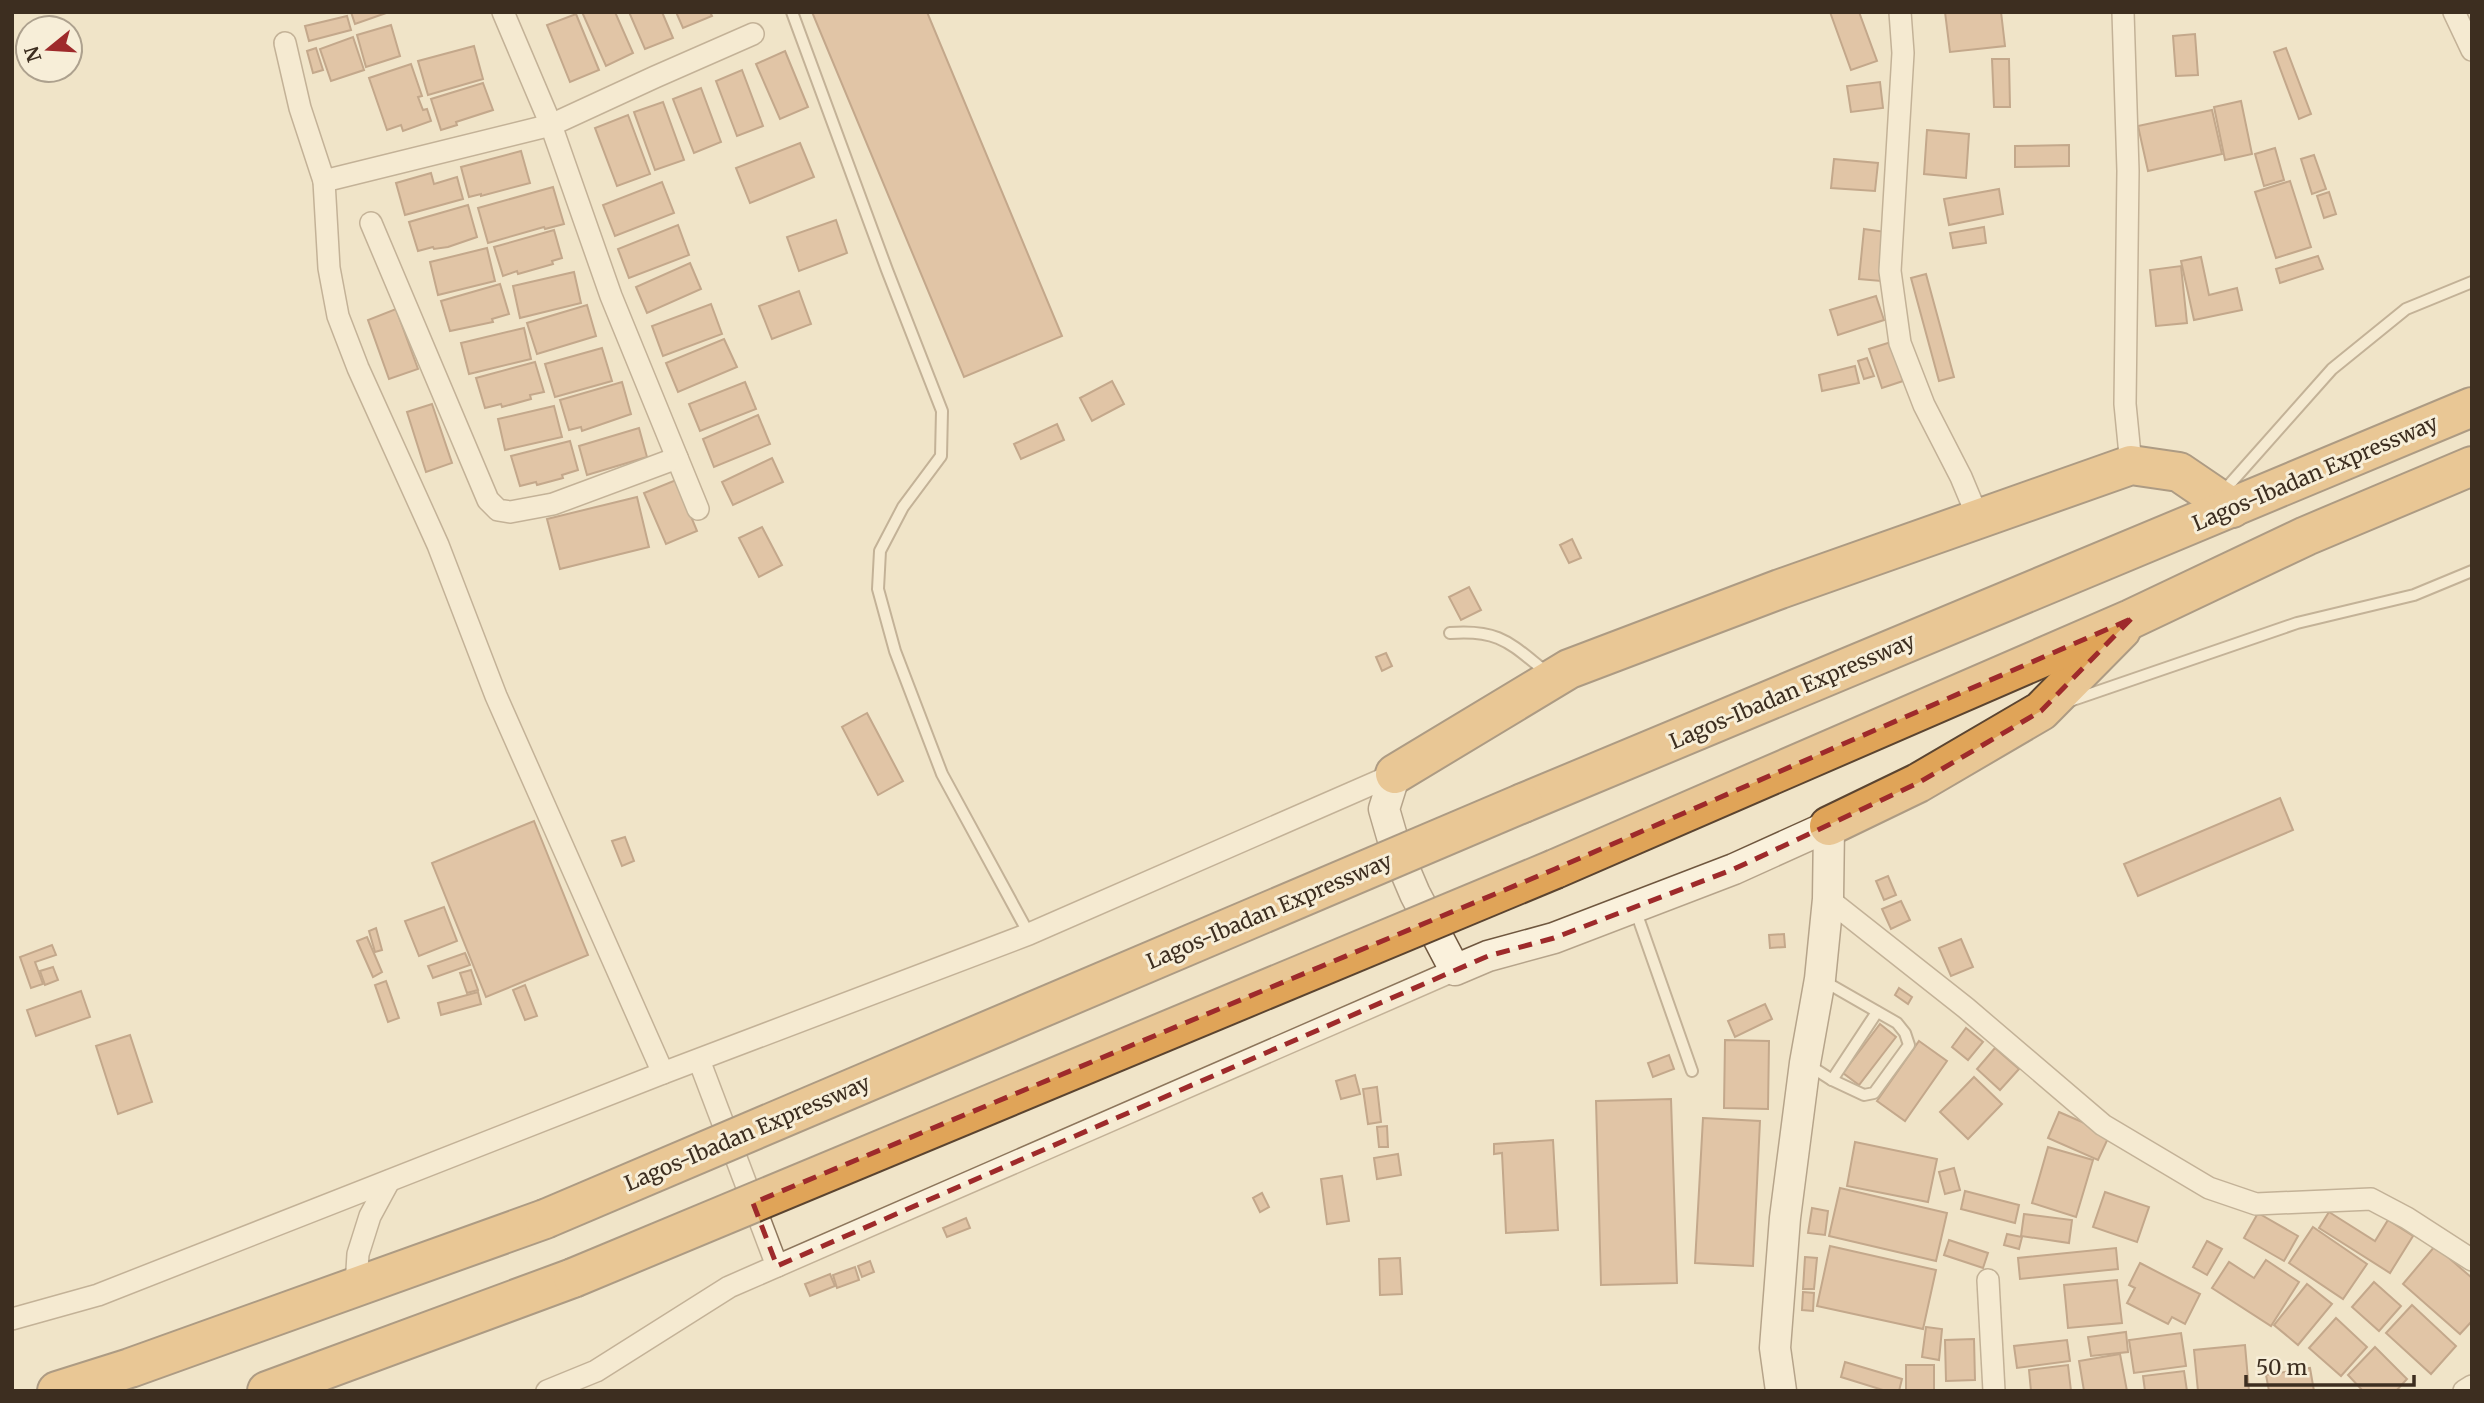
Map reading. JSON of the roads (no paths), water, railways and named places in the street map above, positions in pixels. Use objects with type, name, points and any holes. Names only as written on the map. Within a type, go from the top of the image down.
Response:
[{"type":"highway","name":"Lagos-Ibadan Expressway","points":[[57,1391],[545,1219],[2225,503],[2472,407]]},
{"type":"highway","points":[[1395,774],[1569,669],[1780,589],[2131,465],[2179,472],[2225,503]]},
{"type":"highway","points":[[267,1391],[573,1278],[1555,869],[2131,619],[2306,536],[2472,466]]},
{"type":"highway","points":[[1829,826],[1918,783],[2041,711],[2131,619]]},
{"type":"street","points":[[503,12],[551,125],[611,296],[698,509]]},
{"type":"street","points":[[1900,12],[1902,66],[1890,271],[1900,343],[1924,405],[1961,477],[1979,520]]},
{"type":"street","points":[[2123,12],[2128,171],[2124,404],[2131,465]]},
{"type":"street","points":[[2454,12],[2472,50]]},
{"type":"street","points":[[324,181],[551,125],[753,34]]},
{"type":"street","points":[[285,43],[300,108],[324,181],[329,268],[338,316],[358,368],[438,545],[496,696],[663,1073]]},
{"type":"street","points":[[371,223],[488,500],[498,509],[510,512],[553,504],[677,458]]},
{"type":"street","points":[[12,1320],[99,1295],[663,1073],[1028,934],[1395,774]]},
{"type":"street","points":[[1395,774],[1384,809],[1395,847],[1415,894],[1455,970]]},
{"type":"street","points":[[547,1391],[596,1371],[729,1287],[1488,956],[1554,938],[1734,869],[1829,826],[1828,899],[1821,979],[1805,1063],[1785,1218],[1775,1348],[1781,1391]]},
{"type":"street","points":[[1828,899],[1966,1008],[2102,1125],[2208,1188],[2256,1204],[2371,1199],[2407,1218],[2472,1260]]},
{"type":"street","points":[[699,1060],[777,1266]]},
{"type":"street","points":[[356,1286],[358,1254],[370,1216],[389,1181]]},
{"type":"street","points":[[1988,1280],[1994,1391]]},
{"type":"street","points":[[2464,1391],[2472,1386]]},
{"type":"lane","points":[[792,12],[942,411],[941,456],[903,507],[880,551],[878,589],[895,651],[942,774],[1028,934]]},
{"type":"lane","points":[[2225,503],[2332,369],[2406,309],[2472,282]]},
{"type":"lane","points":[[2041,711],[2297,623],[2414,595],[2472,571]]},
{"type":"lane","points":[[1450,633],[1489,634],[1511,644],[1555,678]]},
{"type":"lane","points":[[1635,907],[1692,1071]]},
{"type":"lane","points":[[1805,1063],[1864,1095],[1874,1093],[1909,1045],[1902,1028],[1821,979]]},
{"type":"lane","points":[[1832,1080],[1877,1013]]}]
